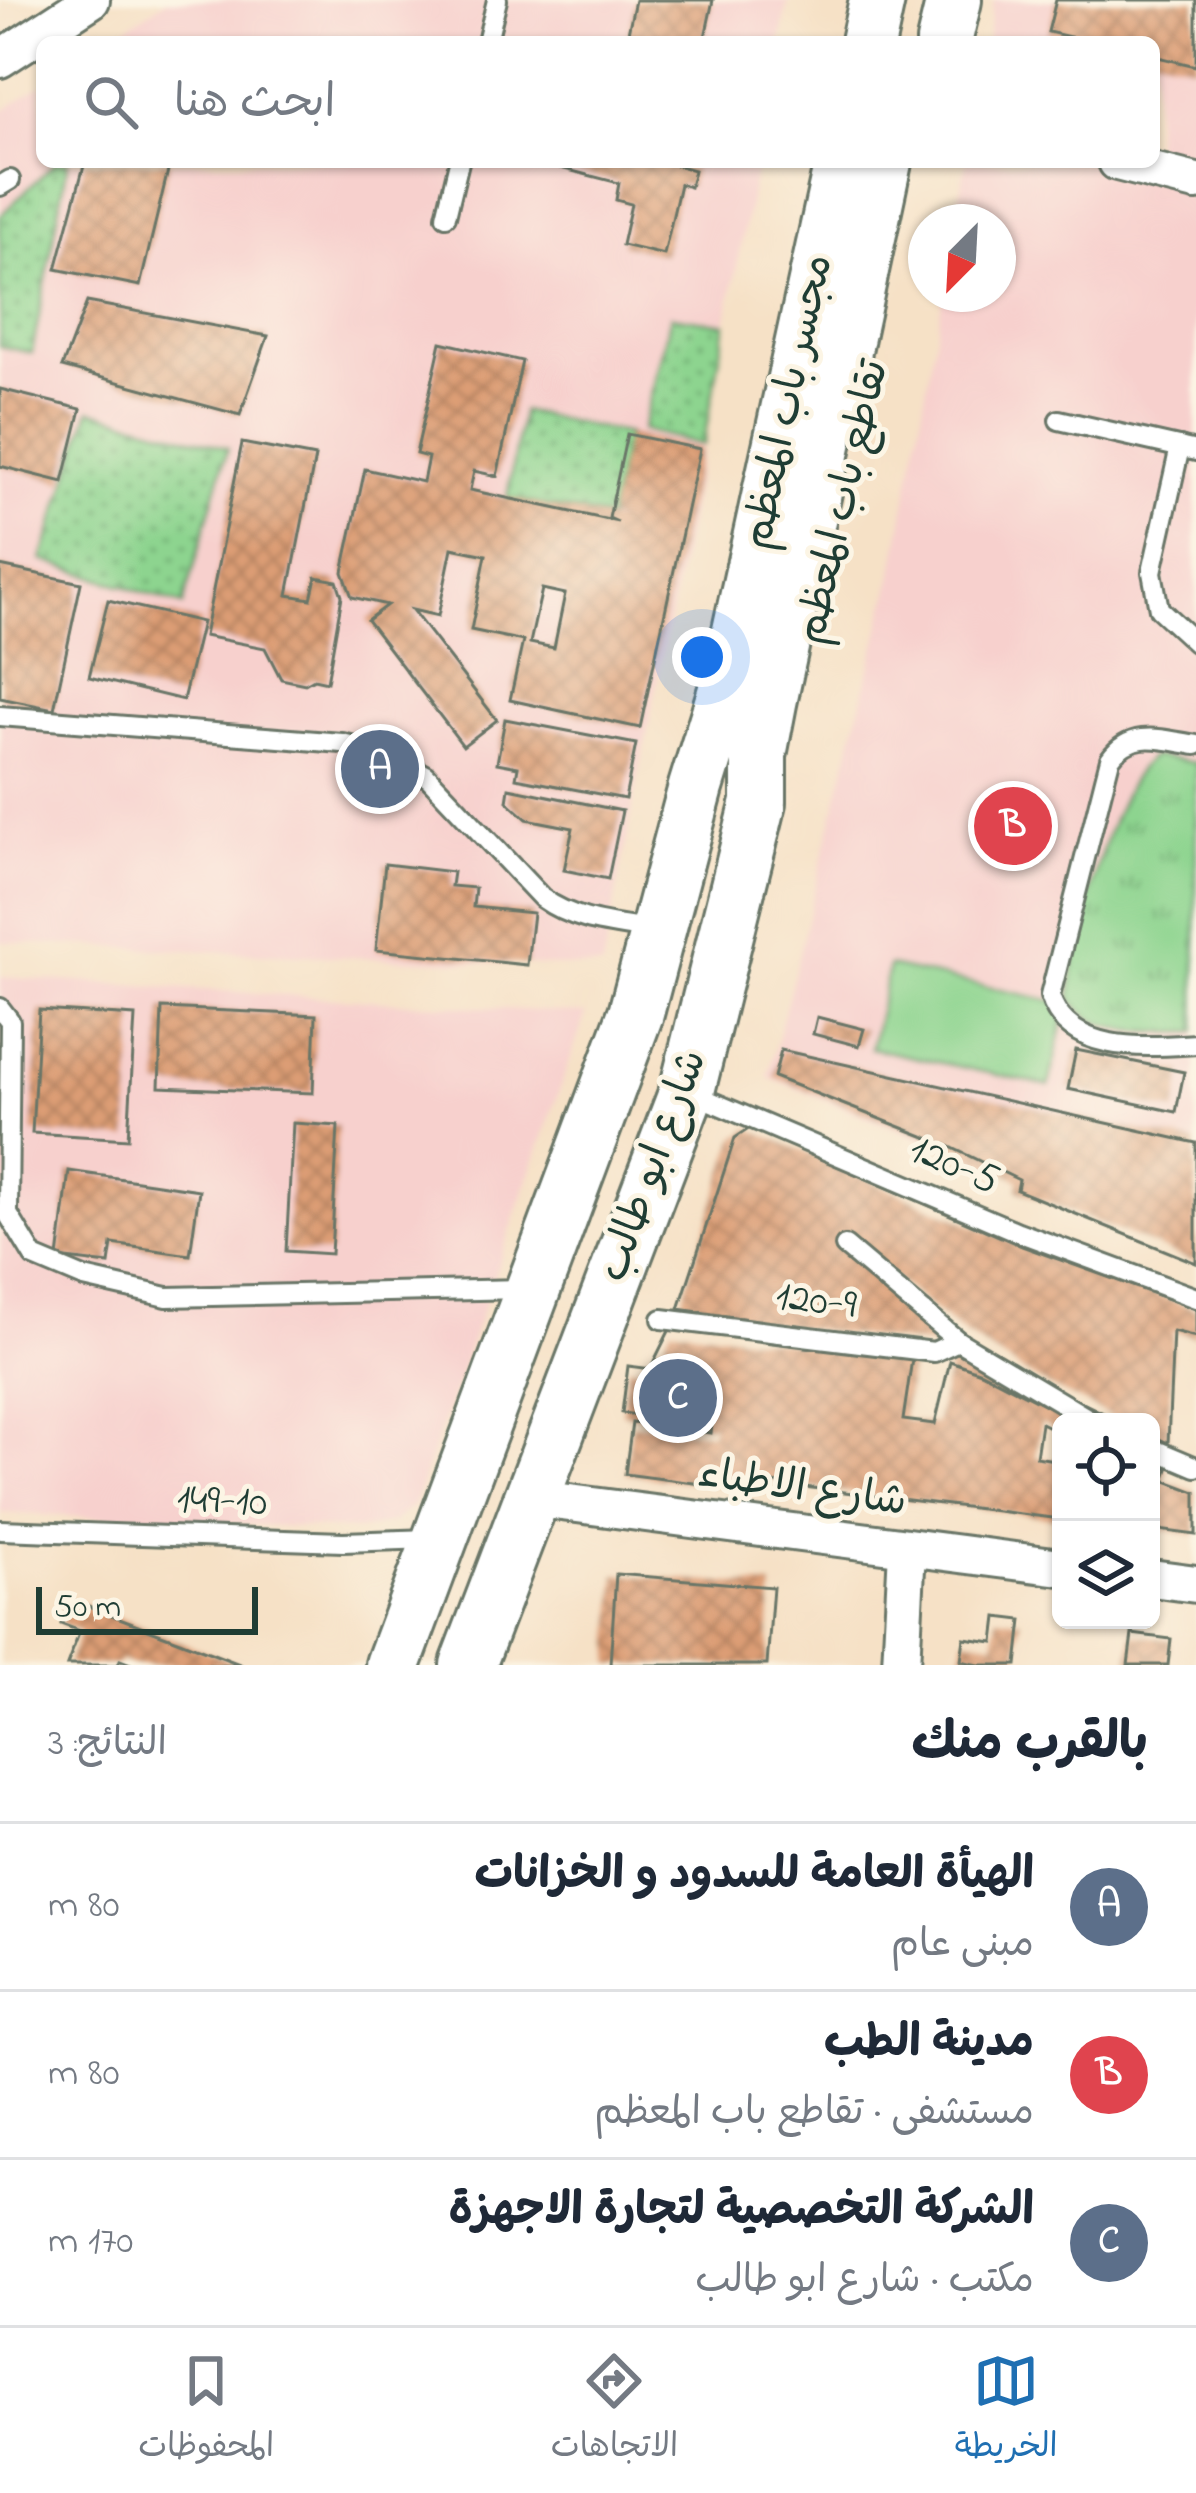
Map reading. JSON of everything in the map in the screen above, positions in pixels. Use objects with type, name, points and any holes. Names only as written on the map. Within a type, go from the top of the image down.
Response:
[{"type":"main road","points":[[832,36],[840,0]]},
{"type":"main road","points":[[869,36],[877,0]]},
{"type":"main road","points":[[911,36],[919,0]]},
{"type":"main road","points":[[945,36],[954,0]]},
{"type":"main road","name":"شارع ابو طالب","points":[[696,787],[706,631],[804,168]]},
{"type":"main road","name":"مجسر باب المعظم","points":[[758,646],[841,168]]},
{"type":"main road","name":"مجسر باب المعظم","points":[[758,646],[882,168]]},
{"type":"main road","name":"تقاطع باب المعظم","points":[[759,802],[784,753],[800,700],[917,168]]},
{"type":"main road","name":"شارع ابو طالب","points":[[393,1665],[636,1012],[696,787],[718,725],[758,646]]},
{"type":"main road","name":"شارع ابو طالب","points":[[468,1665],[687,1091],[759,802],[758,646]]},
{"type":"main road","points":[[531,1297],[596,1329]]},
{"type":"street","points":[[0,59],[91,0]]},
{"type":"street","points":[[1141,168],[1196,182]]},
{"type":"street","name":"شارع الاطباء","points":[[532,1498],[1052,1566]]},
{"type":"street","points":[[901,1665],[907,1549]]},
{"type":"street","points":[[1160,1579],[1196,1583]]},
{"type":"lane","points":[[489,36],[497,0]]},
{"type":"lane","points":[[446,216],[458,168]]},
{"type":"lane","points":[[1059,420],[1188,449],[1152,572],[1159,609],[1196,644]]},
{"type":"lane","points":[[0,716],[342,743],[387,754],[426,776],[542,898],[561,911],[658,932]]},
{"type":"lane","points":[[1196,745],[1136,737],[1120,744],[1110,759],[1050,996],[1059,1016],[1103,1041],[1126,1047],[1196,1043]]},
{"type":"lane","points":[[0,1008],[10,1021],[4,1214],[34,1257],[84,1278],[167,1297],[531,1297]]},
{"type":"lane","name":"120-5","points":[[687,1091],[1018,1232],[1196,1298]]},
{"type":"lane","name":"120-9","points":[[845,1246],[958,1341],[1079,1413]]},
{"type":"lane","name":"120-9","points":[[662,1319],[934,1352],[958,1341]]},
{"type":"lane","points":[[1160,1452],[1196,1467]]},
{"type":"lane","name":"149-10","points":[[0,1529],[343,1542],[442,1538]]},
{"type":"shaded area","points":[[167,0],[788,0],[781,36],[114,36]]},
{"type":"shaded area","points":[[994,0],[1196,0],[1196,1250],[768,1077],[893,576],[940,312],[1016,312],[1016,204],[958,204],[965,168],[1160,168],[1160,36],[988,36]]},
{"type":"shaded area","points":[[36,88],[36,168],[756,168],[602,968],[0,942],[0,113]]},
{"type":"shaded area","points":[[0,977],[586,1014],[414,1505],[392,1523],[359,1530],[0,1513]]},
{"type":"green space","points":[[50,168],[67,168],[32,353],[0,346],[0,216]]},
{"type":"green space","points":[[671,316],[726,324],[703,445],[642,430]]},
{"type":"green space","points":[[90,410],[228,448],[183,605],[42,560]]},
{"type":"green space","points":[[522,411],[627,434],[609,518],[507,498]]},
{"type":"green space","points":[[1153,756],[1196,763],[1196,1032],[1110,1026],[1081,1011],[1071,999],[1086,908],[1109,831],[1138,771]]},
{"type":"green space","points":[[889,966],[1067,1004],[1049,1086],[871,1048]]},
{"type":"building","points":[[635,0],[713,0],[705,36],[627,36]]},
{"type":"building","points":[[1056,0],[1196,0],[1196,66],[1160,57],[1160,36],[1048,32]]},
{"type":"building","points":[[83,168],[169,168],[140,286],[56,269]]},
{"type":"building","points":[[560,168],[694,170],[690,187],[680,184],[664,255],[622,245],[631,204],[616,200],[619,183]]},
{"type":"building","points":[[87,302],[268,336],[240,415],[62,367]]},
{"type":"building","points":[[441,342],[522,361],[497,476],[474,471],[470,490],[618,522],[609,518],[627,434],[700,449],[640,728],[510,700],[523,641],[471,630],[486,555],[452,548],[438,616],[412,610],[497,720],[463,746],[367,620],[387,605],[352,597],[343,572],[365,469],[423,482],[428,457],[416,454]],"holes":[[[542,589],[565,594],[554,648],[530,643]]]},
{"type":"building","points":[[0,389],[81,409],[63,482],[0,466]]},
{"type":"building","points":[[242,443],[315,457],[288,595],[311,599],[316,577],[337,581],[342,596],[327,682],[281,679],[265,648],[204,636]]},
{"type":"building","points":[[0,566],[81,583],[54,709],[0,698]]},
{"type":"building","points":[[108,600],[202,622],[183,700],[89,677]]},
{"type":"building","points":[[505,719],[636,744],[625,799],[516,778],[518,767],[497,763]]},
{"type":"building","points":[[509,788],[622,811],[608,879],[564,870],[573,828],[527,819],[507,801]]},
{"type":"building","points":[[385,864],[453,872],[451,886],[475,888],[473,907],[533,913],[527,965],[376,950]]},
{"type":"building","points":[[162,1008],[316,1015],[313,1093],[159,1087]]},
{"type":"building","points":[[39,1010],[135,1016],[128,1139],[32,1133]]},
{"type":"building","points":[[817,1017],[864,1029],[859,1046],[813,1034]]},
{"type":"building","points":[[781,1050],[1196,1143],[1196,1263],[1017,1190],[1019,1180],[946,1145],[774,1077]]},
{"type":"building","points":[[1076,1050],[1184,1072],[1176,1112],[1068,1089]]},
{"type":"building","points":[[293,1123],[338,1126],[331,1254],[286,1251]]},
{"type":"building","points":[[750,1128],[1022,1246],[1196,1309],[1196,1337],[1173,1331],[1168,1443],[1160,1439],[1160,1413],[1104,1413],[1036,1380],[965,1335],[845,1238],[940,1332],[934,1347],[679,1309],[735,1138]]},
{"type":"building","points":[[69,1171],[199,1190],[190,1255],[112,1244],[109,1264],[58,1258]]},
{"type":"building","points":[[671,1327],[912,1359],[903,1420],[935,1424],[950,1361],[981,1372],[1061,1413],[1052,1413],[1052,1428],[1041,1423],[1036,1457],[1052,1460],[1052,1518],[772,1483],[771,1493],[625,1474],[632,1423],[711,1433],[712,1425],[622,1413],[628,1366],[690,1374],[690,1369],[653,1363]]},
{"type":"building","points":[[1160,1465],[1168,1469],[1164,1480],[1196,1492],[1196,1535],[1160,1530]]},
{"type":"building","points":[[616,1574],[773,1587],[767,1665],[610,1665]]},
{"type":"building","points":[[70,1599],[242,1665],[133,1665],[120,1660],[118,1665],[67,1665],[80,1631],[61,1624]]},
{"type":"building","points":[[997,1617],[1022,1620],[1017,1665],[961,1661],[964,1638],[994,1642]]},
{"type":"building","points":[[1132,1634],[1171,1639],[1168,1665],[1128,1665]]},
{"type":"place","name":"الهيأة العامة للسدود و الخزانات","points":[[380,769]]},
{"type":"place","name":"مدينة الطب","points":[[1013,826]]},
{"type":"place","name":"الشركة التخصصية لتجارة الاجهزة","points":[[678,1398]]}]
